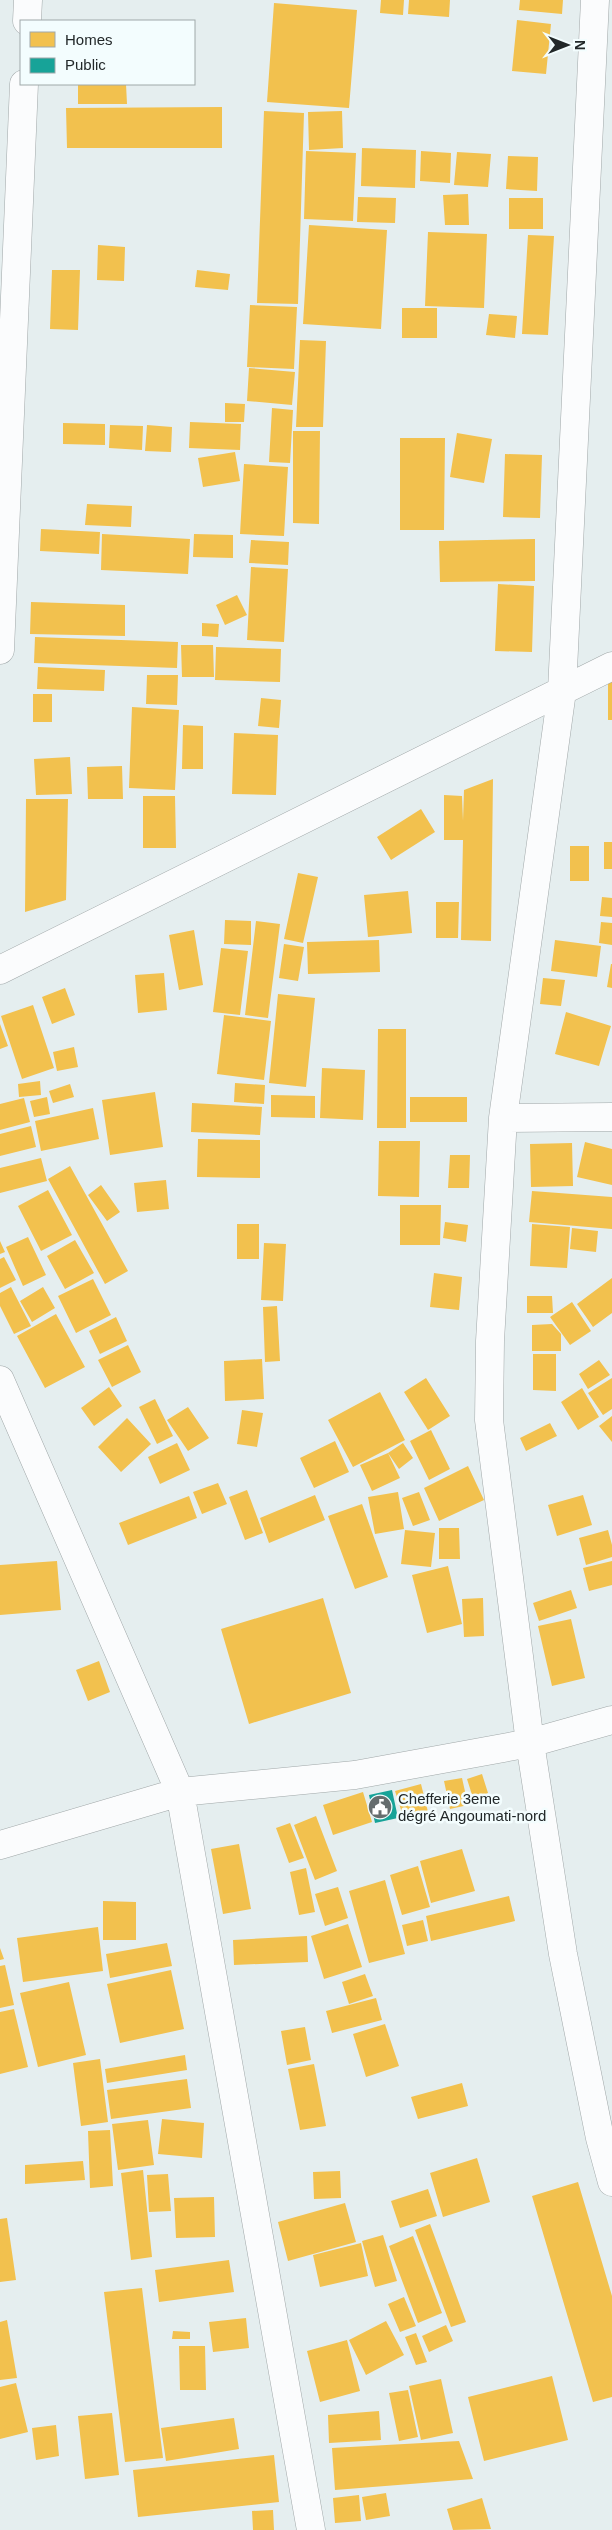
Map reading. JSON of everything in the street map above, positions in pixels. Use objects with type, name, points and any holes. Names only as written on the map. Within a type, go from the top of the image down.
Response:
[{"type":"street","points":[[27,20],[28,0]]},
{"type":"street","points":[[596,0],[562,691],[503,1118],[490,1342],[489,1420],[530,1742],[563,1954],[600,2138],[612,2182]]},
{"type":"street","points":[[0,650],[24,85]]},
{"type":"street","points":[[0,970],[612,666]]},
{"type":"street","points":[[503,1118],[612,1117]]},
{"type":"street","points":[[0,1380],[180,1792],[311,2530]]},
{"type":"street","points":[[0,1845],[180,1792],[355,1775],[530,1742],[612,1720]]},
{"type":"building: Homes","points":[[381,0],[404,0],[403,15],[380,13]]},
{"type":"building: Homes","points":[[409,0],[450,0],[449,17],[408,14]]},
{"type":"building: Homes","points":[[520,0],[563,0],[562,14],[519,10]]},
{"type":"building: Homes","points":[[274,3],[357,10],[349,108],[267,102]]},
{"type":"building: Homes","points":[[517,20],[551,24],[546,74],[512,71]]},
{"type":"building: Homes","points":[[78,85],[126,85],[127,104],[78,104]]},
{"type":"building: Homes","points":[[222,107],[222,148],[67,148],[66,108]]},
{"type":"building: Homes","points":[[264,111],[304,113],[298,304],[257,303]]},
{"type":"building: Homes","points":[[342,111],[343,148],[309,150],[308,112]]},
{"type":"building: Homes","points":[[362,148],[416,150],[415,188],[361,186]]},
{"type":"building: Homes","points":[[306,151],[356,153],[353,221],[304,219]]},
{"type":"building: Homes","points":[[421,151],[451,153],[450,183],[420,181]]},
{"type":"building: Homes","points":[[457,152],[491,154],[488,187],[454,185]]},
{"type":"building: Homes","points":[[508,156],[538,157],[537,191],[506,189]]},
{"type":"building: Homes","points":[[468,194],[469,225],[445,225],[443,195]]},
{"type":"building: Homes","points":[[358,197],[396,198],[395,223],[357,222]]},
{"type":"building: Homes","points":[[509,198],[543,198],[543,229],[509,229]]},
{"type":"building: Homes","points":[[309,225],[387,230],[381,329],[303,324]]},
{"type":"building: Homes","points":[[428,232],[487,234],[484,308],[425,306]]},
{"type":"building: Homes","points":[[528,235],[554,236],[548,335],[522,334]]},
{"type":"building: Homes","points":[[98,245],[125,247],[124,281],[97,280]]},
{"type":"building: Homes","points":[[52,270],[80,270],[78,330],[50,329]]},
{"type":"building: Homes","points":[[197,270],[230,274],[228,290],[195,287]]},
{"type":"building: Homes","points":[[250,305],[297,307],[294,369],[247,367]]},
{"type":"building: Homes","points":[[402,308],[437,308],[437,338],[402,338]]},
{"type":"building: Homes","points":[[489,314],[517,316],[515,338],[486,335]]},
{"type":"building: Homes","points":[[300,340],[326,341],[323,427],[296,427]]},
{"type":"building: Homes","points":[[249,368],[295,372],[292,405],[247,401]]},
{"type":"building: Homes","points":[[225,403],[245,404],[244,422],[225,422]]},
{"type":"building: Homes","points":[[272,408],[293,410],[290,463],[269,462]]},
{"type":"building: Homes","points":[[190,422],[241,424],[240,450],[189,448]]},
{"type":"building: Homes","points":[[63,423],[105,424],[105,445],[63,444]]},
{"type":"building: Homes","points":[[110,425],[143,426],[142,450],[109,448]]},
{"type":"building: Homes","points":[[147,425],[172,427],[171,452],[145,451]]},
{"type":"building: Homes","points":[[293,431],[320,431],[319,524],[293,523]]},
{"type":"building: Homes","points":[[457,433],[492,439],[484,483],[450,477]]},
{"type":"building: Homes","points":[[400,438],[445,438],[444,530],[400,530]]},
{"type":"building: Homes","points":[[235,452],[240,481],[203,487],[198,458]]},
{"type":"building: Homes","points":[[505,454],[542,455],[540,518],[503,517]]},
{"type":"building: Homes","points":[[244,464],[288,467],[284,536],[240,534]]},
{"type":"building: Homes","points":[[87,504],[132,506],[131,527],[85,525]]},
{"type":"building: Homes","points":[[41,529],[100,532],[99,554],[40,551]]},
{"type":"building: Homes","points":[[102,534],[190,539],[188,574],[101,570]]},
{"type":"building: Homes","points":[[194,534],[233,535],[233,558],[193,557]]},
{"type":"building: Homes","points":[[535,539],[535,581],[440,582],[439,541]]},
{"type":"building: Homes","points":[[251,540],[289,542],[288,565],[249,563]]},
{"type":"building: Homes","points":[[251,567],[288,569],[284,642],[247,640]]},
{"type":"building: Homes","points":[[498,584],[534,586],[532,652],[495,651]]},
{"type":"building: Homes","points":[[237,595],[247,615],[225,625],[216,605]]},
{"type":"building: Homes","points":[[31,602],[125,605],[125,636],[30,634]]},
{"type":"building: Homes","points":[[202,623],[219,624],[218,637],[202,636]]},
{"type":"building: Homes","points":[[35,637],[178,642],[177,668],[34,663]]},
{"type":"building: Homes","points":[[181,645],[213,645],[214,677],[182,677]]},
{"type":"building: Homes","points":[[216,647],[281,649],[280,682],[215,680]]},
{"type":"building: Homes","points":[[38,667],[105,670],[104,691],[37,689]]},
{"type":"building: Homes","points":[[147,675],[178,675],[177,705],[146,704]]},
{"type":"building: Homes","points":[[608,681],[612,681],[612,720],[608,720]]},
{"type":"building: Homes","points":[[33,694],[52,694],[52,722],[33,722]]},
{"type":"building: Homes","points":[[261,698],[281,700],[279,728],[258,726]]},
{"type":"building: Homes","points":[[132,707],[179,710],[175,790],[129,788]]},
{"type":"building: Homes","points":[[183,725],[203,726],[203,769],[182,769]]},
{"type":"building: Homes","points":[[234,733],[278,735],[276,795],[232,794]]},
{"type":"building: Homes","points":[[70,757],[72,794],[36,795],[34,759]]},
{"type":"building: Homes","points":[[122,766],[123,799],[88,799],[87,767]]},
{"type":"building: Homes","points":[[493,779],[491,941],[461,940],[463,840],[444,840],[444,795],[462,796],[463,821],[464,790]]},
{"type":"building: Homes","points":[[143,796],[175,796],[176,848],[143,848]]},
{"type":"building: Homes","points":[[26,799],[68,799],[66,900],[25,912]]},
{"type":"building: Homes","points":[[421,809],[435,832],[391,860],[377,837]]},
{"type":"building: Homes","points":[[604,842],[612,842],[612,869],[604,869]]},
{"type":"building: Homes","points":[[570,846],[589,846],[589,881],[570,881]]},
{"type":"building: Homes","points":[[298,873],[318,877],[303,943],[284,939]]},
{"type":"building: Homes","points":[[408,891],[412,933],[368,937],[364,895]]},
{"type":"building: Homes","points":[[602,897],[612,898],[612,917],[600,916]]},
{"type":"building: Homes","points":[[436,902],[459,902],[458,938],[436,938]]},
{"type":"building: Homes","points":[[225,920],[251,921],[251,945],[224,944]]},
{"type":"building: Homes","points":[[256,921],[280,924],[268,1018],[245,1015]]},
{"type":"building: Homes","points":[[601,922],[612,923],[612,945],[599,943]]},
{"type":"building: Homes","points":[[194,930],[203,985],[179,990],[169,935]]},
{"type":"building: Homes","points":[[379,940],[380,972],[308,974],[307,942]]},
{"type":"building: Homes","points":[[555,940],[601,946],[597,977],[551,971]]},
{"type":"building: Homes","points":[[284,944],[304,947],[298,981],[279,978]]},
{"type":"building: Homes","points":[[221,948],[248,951],[240,1015],[213,1012]]},
{"type":"building: Homes","points":[[612,964],[612,988],[607,987]]},
{"type":"building: Homes","points":[[164,973],[167,1010],[138,1013],[135,975]]},
{"type":"building: Homes","points":[[543,978],[565,980],[561,1006],[540,1004]]},
{"type":"building: Homes","points":[[65,988],[75,1015],[52,1024],[42,997]]},
{"type":"building: Homes","points":[[278,994],[315,998],[306,1087],[269,1083]]},
{"type":"building: Homes","points":[[33,1005],[54,1068],[22,1079],[1,1016]]},
{"type":"building: Homes","points":[[566,1012],[611,1026],[599,1066],[555,1054]]},
{"type":"building: Homes","points":[[224,1015],[271,1021],[264,1080],[217,1074]]},
{"type":"building: Homes","points":[[0,1024],[8,1046],[0,1049]]},
{"type":"building: Homes","points":[[378,1029],[406,1029],[406,1128],[377,1128]]},
{"type":"building: Homes","points":[[74,1047],[78,1067],[57,1071],[53,1052]]},
{"type":"building: Homes","points":[[322,1068],[365,1070],[363,1120],[320,1118]]},
{"type":"building: Homes","points":[[40,1081],[41,1095],[19,1097],[18,1084]]},
{"type":"building: Homes","points":[[235,1083],[265,1085],[264,1104],[234,1102]]},
{"type":"building: Homes","points":[[70,1084],[74,1097],[53,1103],[49,1091]]},
{"type":"building: Homes","points":[[155,1092],[163,1147],[110,1155],[102,1100]]},
{"type":"building: Homes","points":[[271,1095],[315,1096],[315,1118],[271,1117]]},
{"type":"building: Homes","points":[[47,1097],[50,1114],[34,1117],[30,1101]]},
{"type":"building: Homes","points":[[410,1097],[467,1097],[467,1122],[410,1122]]},
{"type":"building: Homes","points":[[24,1098],[30,1122],[0,1130],[0,1104]]},
{"type":"building: Homes","points":[[192,1103],[262,1107],[260,1135],[191,1132]]},
{"type":"building: Homes","points":[[93,1108],[99,1139],[41,1151],[35,1121]]},
{"type":"building: Homes","points":[[31,1126],[36,1147],[0,1156],[0,1134]]},
{"type":"building: Homes","points":[[198,1139],[260,1140],[260,1178],[197,1177]]},
{"type":"building: Homes","points":[[379,1141],[420,1141],[419,1197],[378,1196]]},
{"type":"building: Homes","points":[[585,1142],[612,1149],[612,1185],[577,1177]]},
{"type":"building: Homes","points":[[572,1143],[573,1186],[531,1187],[530,1144]]},
{"type":"building: Homes","points":[[450,1155],[470,1155],[469,1188],[448,1188]]},
{"type":"building: Homes","points":[[41,1158],[47,1181],[0,1193],[0,1168]]},
{"type":"building: Homes","points":[[70,1166],[128,1271],[105,1284],[48,1179]]},
{"type":"building: Homes","points":[[166,1180],[169,1209],[137,1212],[134,1183]]},
{"type":"building: Homes","points":[[101,1185],[120,1212],[107,1221],[88,1195]]},
{"type":"building: Homes","points":[[48,1190],[72,1235],[41,1251],[18,1206]]},
{"type":"building: Homes","points":[[532,1191],[612,1197],[612,1229],[529,1222]]},
{"type":"building: Homes","points":[[400,1205],[441,1205],[440,1245],[400,1245]]},
{"type":"building: Homes","points":[[445,1222],[468,1225],[466,1242],[443,1238]]},
{"type":"building: Homes","points":[[237,1224],[259,1224],[259,1259],[237,1259]]},
{"type":"building: Homes","points":[[532,1224],[570,1227],[567,1268],[530,1266]]},
{"type":"building: Homes","points":[[572,1228],[598,1231],[596,1252],[570,1249]]},
{"type":"building: Homes","points":[[28,1237],[46,1275],[23,1286],[6,1247]]},
{"type":"building: Homes","points":[[75,1240],[94,1273],[65,1289],[47,1256]]},
{"type":"building: Homes","points":[[0,1241],[5,1252],[0,1254]]},
{"type":"building: Homes","points":[[264,1243],[286,1244],[283,1301],[261,1300]]},
{"type":"building: Homes","points":[[4,1257],[16,1280],[0,1288],[0,1259]]},
{"type":"building: Homes","points":[[434,1273],[462,1277],[459,1310],[430,1307]]},
{"type":"building: Homes","points":[[612,1278],[612,1313],[593,1327],[577,1304]]},
{"type":"building: Homes","points":[[93,1279],[111,1315],[76,1333],[58,1296]]},
{"type":"building: Homes","points":[[11,1287],[31,1326],[14,1334],[0,1306],[0,1293]]},
{"type":"building: Homes","points":[[43,1287],[55,1308],[32,1322],[20,1301]]},
{"type":"building: Homes","points":[[527,1296],[552,1296],[553,1313],[527,1313]]},
{"type":"building: Homes","points":[[572,1302],[591,1331],[570,1345],[550,1317]]},
{"type":"building: Homes","points":[[277,1306],[280,1361],[265,1362],[263,1307]]},
{"type":"building: Homes","points":[[56,1314],[85,1367],[45,1388],[17,1336]]},
{"type":"building: Homes","points":[[116,1317],[127,1341],[100,1354],[89,1331]]},
{"type":"building: Homes","points":[[552,1324],[561,1334],[561,1351],[532,1351],[532,1325]]},
{"type":"building: Homes","points":[[128,1345],[141,1372],[112,1387],[98,1360]]},
{"type":"building: Homes","points":[[533,1354],[556,1354],[556,1391],[533,1390]]},
{"type":"building: Homes","points":[[262,1359],[264,1399],[225,1401],[224,1361]]},
{"type":"building: Homes","points":[[599,1360],[610,1375],[588,1389],[579,1374]]},
{"type":"building: Homes","points":[[426,1378],[450,1416],[428,1430],[404,1392]]},
{"type":"building: Homes","points":[[612,1378],[612,1409],[603,1415],[588,1393]]},
{"type":"building: Homes","points":[[109,1387],[122,1406],[94,1426],[81,1408]]},
{"type":"building: Homes","points":[[582,1388],[599,1417],[578,1430],[561,1402]]},
{"type":"building: Homes","points":[[380,1392],[405,1440],[353,1467],[328,1420]]},
{"type":"building: Homes","points":[[155,1399],[173,1436],[157,1444],[139,1407]]},
{"type":"building: Homes","points":[[188,1407],[209,1438],[188,1451],[167,1420]]},
{"type":"building: Homes","points":[[242,1410],[263,1413],[257,1447],[237,1444]]},
{"type":"building: Homes","points":[[612,1416],[612,1442],[599,1426]]},
{"type":"building: Homes","points":[[127,1418],[151,1444],[121,1472],[98,1447]]},
{"type":"building: Homes","points":[[550,1423],[557,1436],[526,1451],[520,1438]]},
{"type":"building: Homes","points":[[431,1430],[450,1469],[429,1480],[410,1441]]},
{"type":"building: Homes","points":[[335,1441],[349,1472],[314,1488],[300,1458]]},
{"type":"building: Homes","points":[[177,1443],[190,1470],[160,1484],[148,1457]]},
{"type":"building: Homes","points":[[403,1443],[413,1458],[399,1469],[388,1453]]},
{"type":"building: Homes","points":[[388,1453],[400,1478],[372,1491],[360,1465]]},
{"type":"building: Homes","points":[[468,1466],[484,1500],[439,1521],[424,1488]]},
{"type":"building: Homes","points":[[218,1483],[227,1504],[202,1514],[193,1492]]},
{"type":"building: Homes","points":[[247,1490],[263,1533],[245,1540],[229,1497]]},
{"type":"building: Homes","points":[[398,1492],[404,1529],[375,1534],[368,1497]]},
{"type":"building: Homes","points":[[419,1492],[430,1520],[413,1526],[402,1498]]},
{"type":"building: Homes","points":[[315,1495],[325,1520],[269,1543],[260,1518]]},
{"type":"building: Homes","points":[[583,1495],[592,1525],[557,1536],[548,1505]]},
{"type":"building: Homes","points":[[189,1496],[197,1518],[128,1545],[119,1523]]},
{"type":"building: Homes","points":[[362,1504],[388,1577],[355,1589],[328,1516]]},
{"type":"building: Homes","points":[[439,1528],[459,1528],[460,1559],[439,1559]]},
{"type":"building: Homes","points":[[405,1530],[435,1533],[431,1567],[401,1564]]},
{"type":"building: Homes","points":[[608,1530],[612,1545],[612,1557],[586,1565],[579,1538]]},
{"type":"building: Homes","points":[[57,1561],[61,1610],[0,1615],[0,1565]]},
{"type":"building: Homes","points":[[612,1561],[612,1585],[589,1591],[583,1568]]},
{"type":"building: Homes","points":[[448,1566],[462,1624],[427,1633],[412,1575]]},
{"type":"building: Homes","points":[[571,1590],[577,1608],[539,1621],[533,1603]]},
{"type":"building: Homes","points":[[323,1598],[351,1693],[249,1724],[221,1629]]},
{"type":"building: Homes","points":[[483,1598],[484,1636],[464,1637],[462,1599]]},
{"type":"building: Homes","points":[[571,1619],[585,1678],[552,1686],[538,1626]]},
{"type":"building: Homes","points":[[99,1661],[110,1692],[88,1701],[76,1670]]},
{"type":"building: Homes","points":[[482,1774],[488,1793],[473,1798],[467,1779]]},
{"type":"building: Homes","points":[[462,1778],[468,1805],[450,1809],[444,1781]]},
{"type":"building: Homes","points":[[421,1784],[428,1812],[404,1819],[395,1791]]},
{"type":"building: Homes","points":[[363,1792],[372,1822],[333,1835],[323,1805]]},
{"type":"building: Homes","points":[[316,1816],[337,1871],[315,1880],[294,1825]]},
{"type":"building: Homes","points":[[290,1823],[304,1858],[289,1863],[276,1828]]},
{"type":"building: Homes","points":[[239,1844],[251,1909],[223,1914],[211,1849]]},
{"type":"building: Homes","points":[[462,1849],[475,1891],[431,1903],[420,1861]]},
{"type":"building: Homes","points":[[418,1866],[430,1907],[402,1915],[390,1875]]},
{"type":"building: Homes","points":[[306,1868],[315,1912],[299,1915],[290,1872]]},
{"type":"building: Homes","points":[[385,1880],[405,1954],[369,1963],[349,1891]]},
{"type":"building: Homes","points":[[338,1887],[348,1918],[325,1926],[315,1894]]},
{"type":"building: Homes","points":[[509,1896],[515,1921],[431,1941],[426,1916]]},
{"type":"building: Homes","points":[[103,1901],[136,1902],[136,1940],[103,1940]]},
{"type":"building: Homes","points":[[423,1920],[428,1941],[407,1946],[402,1925]]},
{"type":"building: Homes","points":[[348,1924],[362,1967],[324,1979],[311,1936]]},
{"type":"building: Homes","points":[[98,1927],[103,1971],[23,1982],[17,1938]]},
{"type":"building: Homes","points":[[307,1936],[308,1962],[234,1965],[233,1940]]},
{"type":"building: Homes","points":[[167,1943],[172,1966],[110,1978],[106,1954]]},
{"type":"building: Homes","points":[[0,1948],[4,1959],[0,1960]]},
{"type":"building: Homes","points":[[5,1965],[14,2005],[0,2008],[0,1966]]},
{"type":"building: Homes","points":[[171,1970],[184,2029],[120,2043],[107,1984]]},
{"type":"building: Homes","points":[[365,1974],[373,1996],[349,2004],[342,1982]]},
{"type":"building: Homes","points":[[69,1982],[86,2055],[38,2067],[20,1993]]},
{"type":"building: Homes","points":[[376,1998],[382,2020],[332,2033],[326,2011]]},
{"type":"building: Homes","points":[[14,2009],[28,2067],[0,2074],[0,2012]]},
{"type":"building: Homes","points":[[385,2024],[399,2066],[366,2077],[353,2034]]},
{"type":"building: Homes","points":[[305,2027],[311,2060],[287,2065],[281,2031]]},
{"type":"building: Homes","points":[[185,2055],[187,2070],[107,2083],[105,2069]]},
{"type":"building: Homes","points":[[100,2059],[108,2122],[81,2126],[73,2063]]},
{"type":"building: Homes","points":[[314,2064],[326,2126],[300,2130],[288,2069]]},
{"type":"building: Homes","points":[[187,2079],[191,2108],[111,2119],[107,2090]]},
{"type":"building: Homes","points":[[462,2083],[468,2106],[418,2119],[411,2097]]},
{"type":"building: Homes","points":[[162,2119],[204,2123],[202,2158],[158,2154]]},
{"type":"building: Homes","points":[[148,2120],[154,2165],[118,2170],[112,2124]]},
{"type":"building: Homes","points":[[110,2130],[113,2186],[90,2188],[88,2131]]},
{"type":"building: Homes","points":[[477,2158],[490,2202],[443,2217],[430,2173]]},
{"type":"building: Homes","points":[[83,2161],[85,2180],[25,2184],[25,2165]]},
{"type":"building: Homes","points":[[143,2170],[152,2257],[131,2260],[121,2173]]},
{"type":"building: Homes","points":[[340,2171],[341,2198],[314,2199],[313,2172]]},
{"type":"building: Homes","points":[[168,2174],[171,2211],[149,2212],[147,2175]]},
{"type":"building: Homes","points":[[578,2182],[612,2296],[612,2397],[593,2402],[532,2196]]},
{"type":"building: Homes","points":[[428,2189],[437,2216],[400,2228],[391,2201]]},
{"type":"building: Homes","points":[[214,2197],[215,2237],[176,2238],[174,2198]]},
{"type":"building: Homes","points":[[345,2203],[356,2242],[288,2261],[278,2222]]},
{"type":"building: Homes","points":[[7,2218],[16,2280],[0,2282],[0,2219]]},
{"type":"building: Homes","points":[[430,2224],[466,2322],[451,2327],[415,2230]]},
{"type":"building: Homes","points":[[383,2235],[397,2281],[375,2287],[362,2241]]},
{"type":"building: Homes","points":[[413,2236],[442,2313],[418,2323],[389,2246]]},
{"type":"building: Homes","points":[[361,2243],[368,2276],[320,2287],[313,2255]]},
{"type":"building: Homes","points":[[229,2260],[234,2292],[159,2302],[155,2270]]},
{"type":"building: Homes","points":[[142,2288],[163,2458],[125,2462],[104,2292]]},
{"type":"building: Homes","points":[[404,2297],[416,2326],[400,2332],[388,2304]]},
{"type":"building: Homes","points":[[246,2318],[249,2348],[213,2352],[209,2322]]},
{"type":"building: Homes","points":[[7,2320],[17,2378],[0,2380],[0,2322]]},
{"type":"building: Homes","points":[[386,2321],[404,2355],[366,2375],[349,2340]]},
{"type":"building: Homes","points":[[446,2325],[453,2341],[429,2352],[422,2336]]},
{"type":"building: Homes","points":[[173,2331],[190,2332],[190,2339],[172,2339]]},
{"type":"building: Homes","points":[[416,2333],[427,2362],[416,2365],[405,2337]]},
{"type":"building: Homes","points":[[347,2340],[360,2391],[320,2402],[307,2351]]},
{"type":"building: Homes","points":[[179,2346],[205,2346],[206,2390],[180,2390]]},
{"type":"building: Homes","points":[[552,2376],[568,2440],[484,2461],[468,2397]]},
{"type":"building: Homes","points":[[441,2379],[453,2433],[421,2440],[409,2386]]},
{"type":"building: Homes","points":[[16,2383],[28,2432],[0,2439],[0,2387]]},
{"type":"building: Homes","points":[[408,2390],[418,2437],[399,2441],[389,2393]]},
{"type":"building: Homes","points":[[379,2411],[381,2440],[329,2443],[328,2415]]},
{"type":"building: Homes","points":[[112,2413],[119,2475],[85,2479],[78,2416]]},
{"type":"building: Homes","points":[[234,2418],[239,2449],[166,2461],[161,2428]]},
{"type":"building: Homes","points":[[56,2425],[59,2456],[36,2460],[32,2428]]},
{"type":"building: Homes","points":[[459,2441],[473,2479],[335,2490],[332,2448]]},
{"type":"building: Homes","points":[[274,2455],[279,2502],[138,2517],[133,2470]]},
{"type":"building: Homes","points":[[386,2493],[390,2516],[366,2520],[362,2497]]},
{"type":"building: Homes","points":[[359,2495],[361,2521],[335,2523],[333,2498]]},
{"type":"building: Homes","points":[[482,2498],[491,2529],[453,2530],[447,2509]]},
{"type":"building: Homes","points":[[273,2510],[274,2530],[253,2530],[252,2511]]},
{"type":"building: Public","points":[[392,1790],[398,1818],[375,1823],[369,1795]]},
{"type":"place","name":"Chefferie 3eme dégré Angoumati-nord","points":[[380,1807]]}]
